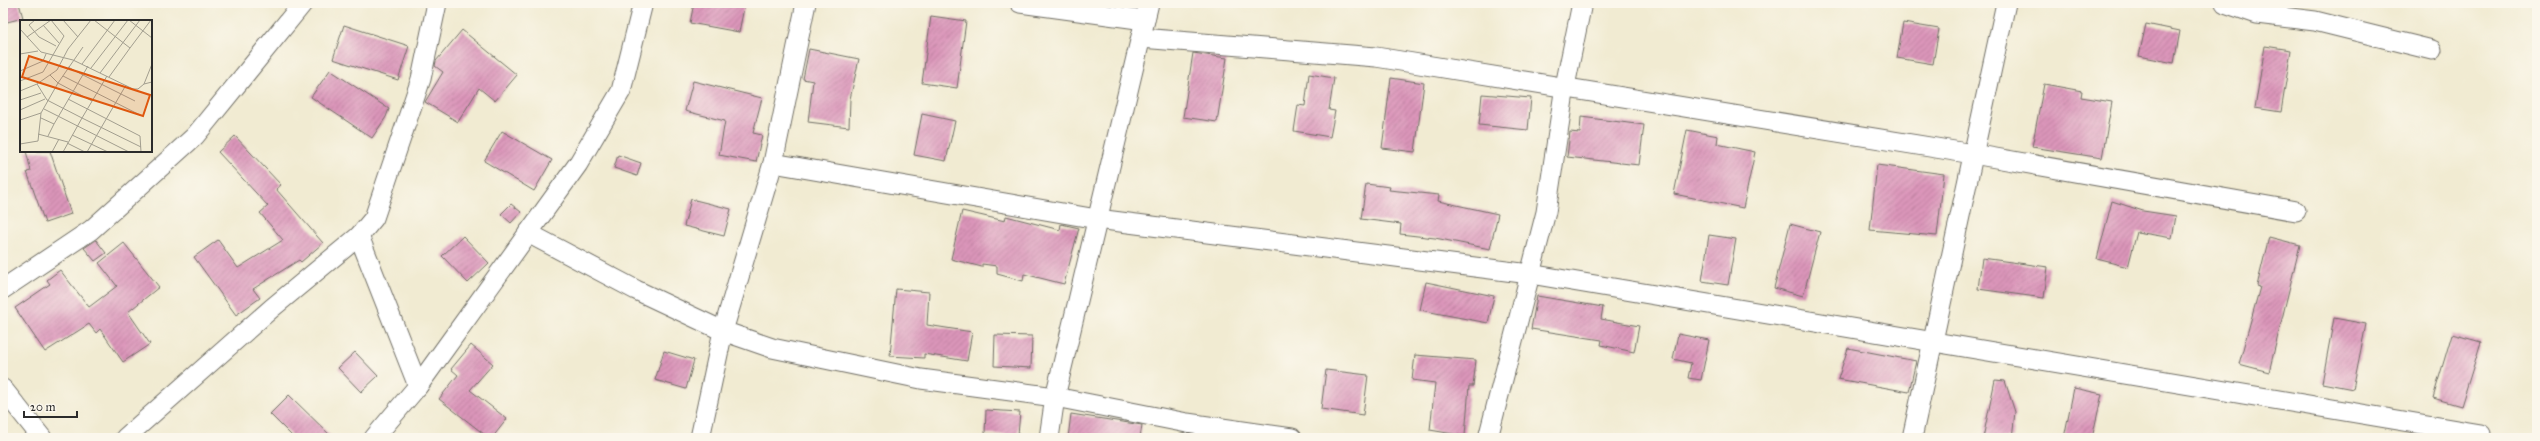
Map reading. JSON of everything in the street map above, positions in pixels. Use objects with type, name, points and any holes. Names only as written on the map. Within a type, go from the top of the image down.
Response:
[{"type":"street","points":[[3,289],[91,230],[195,136],[303,3]]},
{"type":"street","points":[[125,438],[358,236],[374,218],[421,79],[437,3]]},
{"type":"street","points":[[374,438],[418,386],[578,164],[621,91],[643,3]]},
{"type":"street","points":[[700,438],[723,332],[773,163],[806,3]]},
{"type":"street","points":[[1020,3],[1145,20],[1565,86],[1973,154],[2296,211]]},
{"type":"street","points":[[1488,438],[1546,212],[1565,86],[1582,3]]},
{"type":"street","points":[[1912,438],[2006,3]]},
{"type":"street","points":[[2224,3],[2257,14],[2315,21],[2432,50]]},
{"type":"street","points":[[1049,438],[1055,397],[1145,20]]},
{"type":"street","points":[[773,163],[1097,219],[1530,274],[2480,434]]},
{"type":"street","points":[[528,233],[636,290],[723,332],[772,348],[921,380],[1055,397],[1187,423],[1292,438]]},
{"type":"street","points":[[358,236],[418,386]]},
{"type":"street","points":[[3,390],[42,438]]},
{"type":"building","points":[[3,3],[19,3],[23,18],[3,23]]},
{"type":"building","points":[[694,3],[745,3],[739,32],[690,23]]},
{"type":"building","points":[[931,16],[966,21],[957,88],[922,83]]},
{"type":"building","points":[[1903,23],[1939,29],[1933,64],[1897,58]]},
{"type":"building","points":[[2146,24],[2180,31],[2174,63],[2139,56]]},
{"type":"building","points":[[344,25],[409,46],[398,80],[333,59]]},
{"type":"building","points":[[462,30],[517,75],[495,101],[479,88],[458,122],[425,102],[443,72],[435,66],[436,61]]},
{"type":"building","points":[[2265,46],[2291,50],[2281,112],[2255,108]]},
{"type":"building","points":[[809,49],[859,59],[850,99],[849,127],[808,122],[813,81],[803,79]]},
{"type":"building","points":[[1193,53],[1227,58],[1217,122],[1183,117]]},
{"type":"building","points":[[330,70],[389,109],[386,117],[372,138],[311,97]]},
{"type":"building","points":[[1309,74],[1334,78],[1329,110],[1335,111],[1330,137],[1294,131],[1298,105],[1305,106]]},
{"type":"building","points":[[1391,78],[1424,83],[1415,152],[1382,148]]},
{"type":"building","points":[[693,81],[762,98],[753,133],[762,135],[756,162],[719,155],[725,121],[685,111]]},
{"type":"building","points":[[2044,84],[2082,91],[2081,97],[2112,102],[2102,158],[2032,147]]},
{"type":"building","points":[[1482,94],[1531,98],[1528,130],[1479,125]]},
{"type":"building","points":[[922,114],[955,121],[946,161],[914,155]]},
{"type":"building","points":[[1581,117],[1644,125],[1639,165],[1567,157],[1570,132],[1580,133]]},
{"type":"building","points":[[1687,130],[1718,136],[1717,144],[1755,152],[1743,208],[1674,194]]},
{"type":"building","points":[[502,131],[552,160],[534,191],[484,161]]},
{"type":"building","points":[[235,136],[281,185],[276,189],[323,243],[301,262],[299,260],[253,289],[260,298],[236,315],[194,257],[218,240],[238,268],[283,240],[260,213],[268,206],[218,152]]},
{"type":"building","points":[[26,152],[50,152],[71,214],[45,223],[27,172],[31,171]]},
{"type":"building","points":[[618,155],[641,163],[637,176],[614,168]]},
{"type":"building","points":[[1877,165],[1944,174],[1937,236],[1870,230]]},
{"type":"building","points":[[1366,184],[1390,187],[1389,190],[1439,195],[1438,201],[1498,214],[1490,249],[1435,238],[1400,234],[1401,224],[1361,219]]},
{"type":"building","points":[[691,199],[731,209],[724,236],[684,226]]},
{"type":"building","points":[[2112,201],[2143,211],[2176,216],[2172,238],[2137,232],[2128,267],[2097,259]]},
{"type":"building","points":[[511,204],[521,212],[511,223],[501,214]]},
{"type":"building","points":[[962,211],[1005,221],[1006,216],[1060,230],[1061,224],[1079,228],[1064,284],[1024,274],[1023,281],[997,274],[997,266],[982,264],[982,267],[951,259]]},
{"type":"building","points":[[1790,224],[1820,232],[1803,296],[1774,288]]},
{"type":"building","points":[[1709,235],[1736,239],[1728,285],[1702,281]]},
{"type":"building","points":[[463,236],[489,263],[468,283],[442,256]]},
{"type":"building","points":[[2269,237],[2300,245],[2269,372],[2239,364],[2260,287],[2257,286]]},
{"type":"building","points":[[96,240],[106,253],[95,261],[84,248]]},
{"type":"building","points":[[124,243],[159,287],[128,312],[150,344],[123,362],[100,329],[96,333],[89,324],[45,352],[15,308],[50,284],[47,280],[60,270],[89,307],[117,286],[99,263]]},
{"type":"building","points":[[1982,258],[2048,267],[2044,298],[1978,289]]},
{"type":"building","points":[[1426,282],[1494,296],[1488,323],[1420,310]]},
{"type":"building","points":[[896,289],[929,292],[927,325],[972,332],[967,361],[924,354],[924,358],[890,356]]},
{"type":"building","points":[[1537,296],[1603,307],[1601,319],[1639,326],[1634,352],[1601,345],[1602,340],[1531,329]]},
{"type":"building","points":[[2334,318],[2366,324],[2353,389],[2322,383]]},
{"type":"building","points":[[1678,334],[1709,340],[1701,380],[1688,378],[1691,363],[1673,359]]},
{"type":"building","points":[[2452,334],[2481,342],[2461,406],[2433,398]]},
{"type":"building","points":[[995,335],[1032,336],[1031,368],[994,366]]},
{"type":"building","points":[[471,345],[493,364],[470,390],[507,419],[492,438],[489,438],[439,399],[458,375],[451,369]]},
{"type":"building","points":[[1848,348],[1916,361],[1909,392],[1838,379]]},
{"type":"building","points":[[664,351],[694,360],[686,389],[655,380]]},
{"type":"building","points":[[355,352],[378,376],[361,392],[338,368]]},
{"type":"building","points":[[1415,355],[1476,360],[1473,386],[1469,386],[1465,436],[1430,430],[1435,383],[1412,380]]},
{"type":"building","points":[[1326,370],[1368,375],[1363,415],[1321,409]]},
{"type":"building","points":[[1995,380],[2005,381],[2015,412],[2012,438],[1983,438]]},
{"type":"building","points":[[2074,388],[2102,394],[2092,438],[2064,438]]},
{"type":"building","points":[[289,395],[333,438],[294,438],[270,414]]},
{"type":"building","points":[[986,410],[1020,412],[1018,435],[985,434]]},
{"type":"building","points":[[1071,414],[1142,425],[1140,438],[1068,438]]}]
